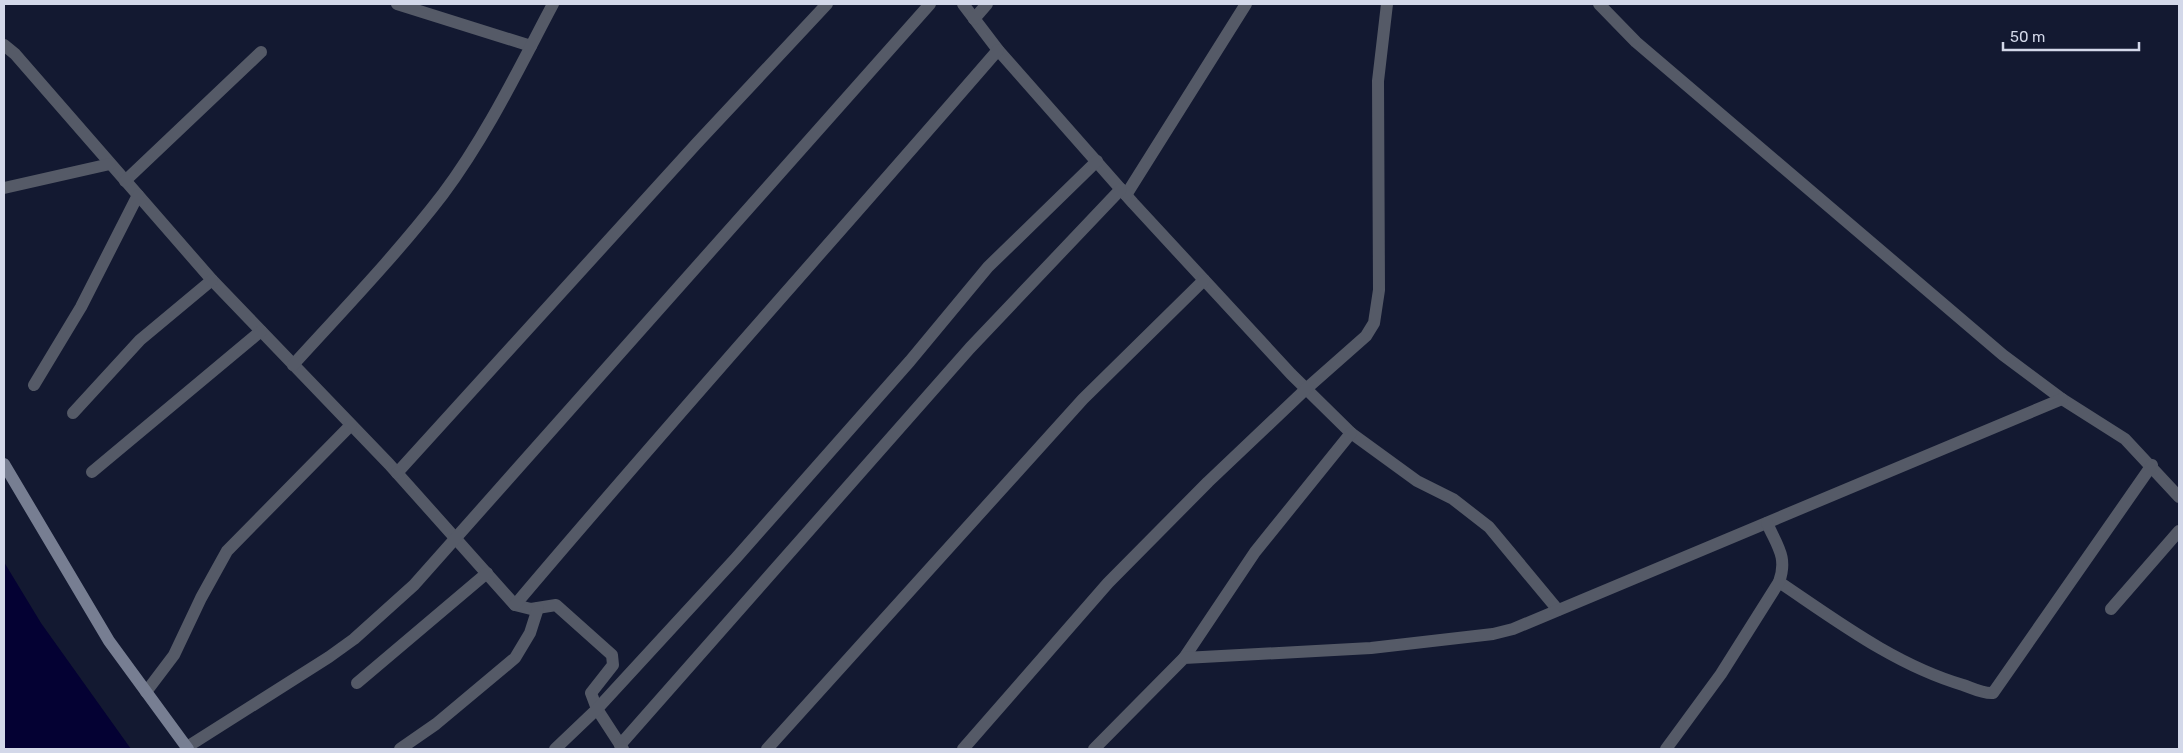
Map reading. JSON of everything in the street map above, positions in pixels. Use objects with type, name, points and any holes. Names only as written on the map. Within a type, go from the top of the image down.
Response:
[{"type":"street","points":[[397,4],[531,46]]},
{"type":"street","points":[[293,365],[407,238],[444,192],[477,144],[554,4]]},
{"type":"street","points":[[397,473],[696,143],[827,4]]},
{"type":"street","points":[[4,464],[109,642],[187,748],[329,657],[354,639],[414,585],[930,4]]},
{"type":"street","points":[[964,4],[998,50],[1123,192],[1306,389],[1352,433],[1417,481],[1453,499],[1479,518],[1525,567],[1558,610]]},
{"type":"street","points":[[974,19],[987,4]]},
{"type":"street","points":[[4,45],[15,54],[212,280],[397,473],[515,605],[526,609],[556,605],[612,655],[613,665],[592,693],[597,709],[621,747],[970,348],[1123,192],[1246,4]]},
{"type":"street","points":[[963,749],[1108,583],[1208,482],[1306,389],[1366,336],[1374,323],[1379,290],[1378,81],[1387,4]]},
{"type":"street","points":[[1599,4],[1636,42],[2004,354],[2062,399],[2125,439],[2152,465],[2179,497]]},
{"type":"street","points":[[515,605],[620,480],[804,275],[998,50]]},
{"type":"street","points":[[125,180],[260,52]]},
{"type":"street","points":[[556,749],[597,709],[736,558],[910,361],[988,267],[1044,210],[1097,161]]},
{"type":"street","points":[[4,188],[110,164]]},
{"type":"street","points":[[34,385],[82,307],[138,195]]},
{"type":"street","points":[[73,413],[140,340],[212,280]]},
{"type":"street","points":[[767,749],[1083,399],[1204,280]]},
{"type":"street","points":[[92,472],[260,331]]},
{"type":"street","points":[[1184,658],[1371,648],[1493,634],[1558,610],[2062,399]]},
{"type":"street","points":[[146,692],[174,656],[201,598],[227,550],[351,425]]},
{"type":"street","points":[[1094,749],[1184,658],[1255,552],[1352,433]]},
{"type":"street","points":[[1779,582],[1864,639],[1913,666],[1936,677],[1993,693],[2152,465]]},
{"type":"street","points":[[1666,749],[1720,674],[1779,582],[1784,568],[1783,561],[1767,523]]},
{"type":"street","points":[[2111,609],[2179,531]]},
{"type":"street","points":[[357,683],[487,573]]},
{"type":"street","points":[[400,749],[436,724],[514,658],[530,633],[538,608]]},
{"type":"shaded area","points":[[4,562],[41,623],[131,749],[4,749]]}]
